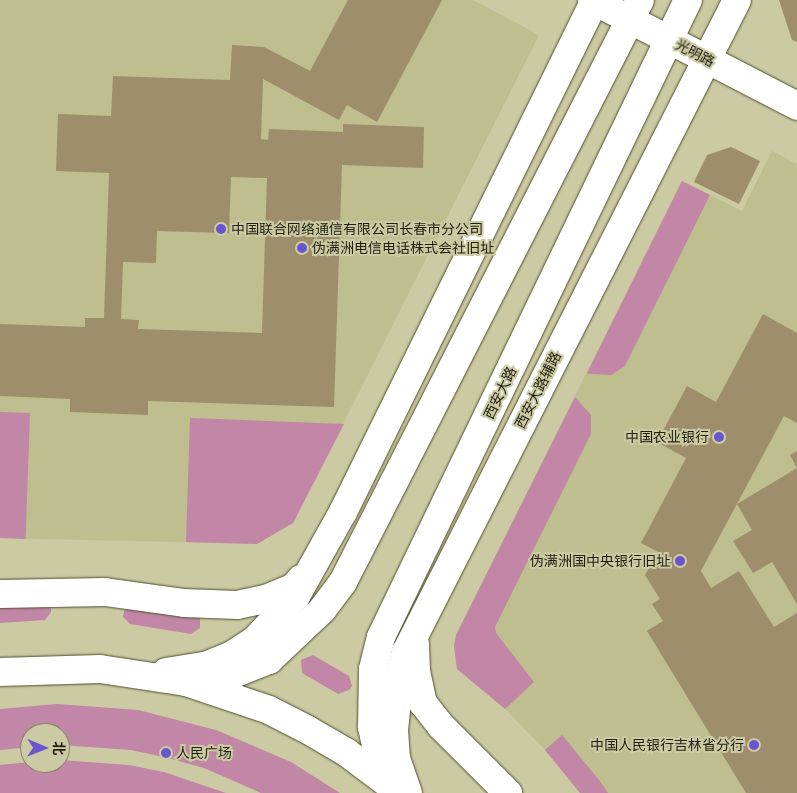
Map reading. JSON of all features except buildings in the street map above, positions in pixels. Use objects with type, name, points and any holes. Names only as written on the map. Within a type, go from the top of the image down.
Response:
[{"type":"street","name":"光明路","points":[[594,0],[635,10],[668,39],[797,106]]},
{"type":"street","points":[[143,674],[204,666],[232,655],[276,620],[314,565],[594,0]]},
{"type":"street","name":"西安大路","points":[[399,793],[379,758],[372,727],[372,669],[381,637],[688,0]]},
{"type":"street","name":"西安大路辅路","points":[[408,793],[396,758],[394,722],[400,674],[424,614],[736,0]]},
{"type":"street","points":[[186,682],[221,679],[270,660],[322,610],[343,582],[635,10]]},
{"type":"street","points":[[0,594],[106,592],[184,603],[237,605],[266,599],[294,587],[314,565]]},
{"type":"street","points":[[424,614],[415,642],[416,671],[423,704],[441,726],[508,793]]},
{"type":"street","points":[[4,669],[100,669],[186,682],[269,710],[308,730],[346,752],[399,793]]},
{"type":"shaded area","name":"中国联合网络通信有限公司长春市分公司","points":[[0,0],[473,0],[539,35],[293,523],[257,544],[0,538]]},
{"type":"shaded area","points":[[772,151],[797,164],[797,793],[580,793],[545,750],[505,709],[457,669],[454,646],[456,635],[682,181],[742,211]]},
{"type":"shaded area","points":[[682,181],[710,195],[625,366],[611,375],[587,373]]},
{"type":"shaded area","points":[[575,397],[591,415],[591,434],[495,627],[496,633],[534,682],[505,709],[457,669],[454,646],[456,635]]},
{"type":"shaded area","points":[[0,412],[30,413],[26,539],[0,538]]},
{"type":"shaded area","points":[[190,418],[344,424],[293,523],[257,544],[186,542]]},
{"type":"shaded area","points":[[0,602],[51,607],[51,612],[45,620],[0,623]]},
{"type":"shaded area","points":[[125,607],[196,614],[200,618],[200,628],[191,634],[130,624],[123,617]]},
{"type":"shaded area","points":[[313,655],[349,676],[352,686],[349,690],[338,694],[302,673],[301,660]]},
{"type":"shaded area","points":[[57,704],[138,710],[216,730],[291,762],[340,793],[261,793],[204,768],[168,758],[131,750],[70,746],[70,723],[20,723],[20,748],[0,750],[0,709]]},
{"type":"shaded area","points":[[562,735],[608,793],[580,793],[545,750]]},
{"type":"shaded area","points":[[70,761],[129,765],[164,772],[226,793],[0,793],[0,765],[20,763],[20,773],[70,773]]},
{"type":"place","name":"中国联合网络通信有限公司长春市分公司","points":[[221,229]]},
{"type":"place","name":"伪满洲电信电话株式会社旧址","points":[[302,248]]},
{"type":"place","name":"中国农业银行","points":[[719,437]]},
{"type":"place","name":"伪满洲国中央银行旧址","points":[[680,561]]},
{"type":"place","name":"中国人民银行吉林省分行","points":[[754,745]]},
{"type":"place","name":"人民广场","points":[[166,753]]}]
